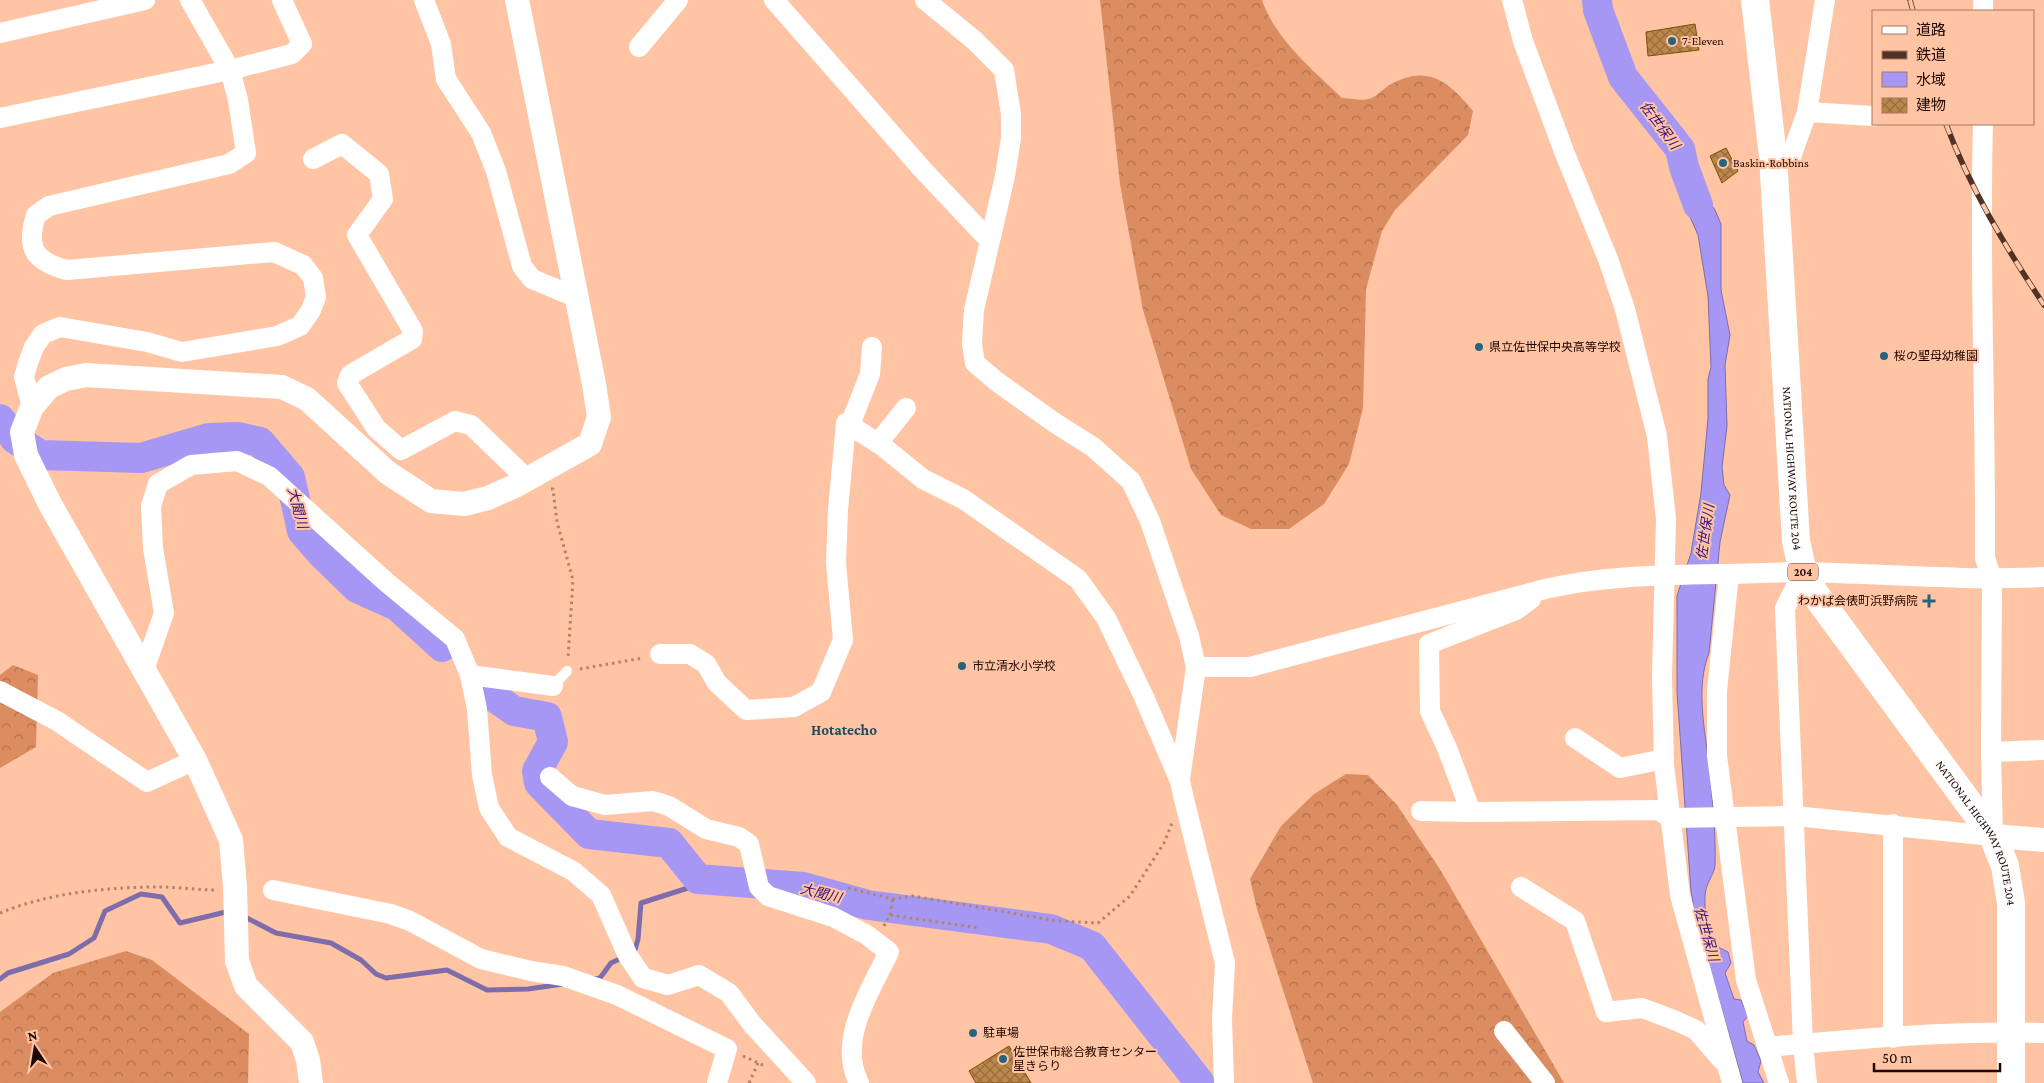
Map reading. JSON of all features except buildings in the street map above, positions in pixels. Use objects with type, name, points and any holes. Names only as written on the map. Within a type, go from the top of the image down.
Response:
[{"type":"highway","name":"NATIONAL HIGHWAY ROUTE 204","points":[[1755,0],[1773,157],[1796,541],[1803,572],[1815,594],[1993,836],[2005,866],[2011,903],[2011,1083]]},
{"type":"street","points":[[0,33],[145,0]]},
{"type":"street","points":[[32,407],[24,378],[28,363],[34,347],[43,334],[60,327],[147,342],[182,352],[277,336],[300,326],[312,310],[316,297],[313,278],[303,265],[274,252],[67,270],[48,265],[38,255],[33,245],[31,236],[36,215],[49,206],[229,164],[246,153],[238,100],[230,70],[190,0]]},
{"type":"street","points":[[0,118],[230,70],[292,54],[302,44],[282,0]]},
{"type":"street","points":[[424,0],[441,44],[446,79],[481,133],[496,171],[522,266],[532,279],[578,298]]},
{"type":"street","points":[[311,1083],[308,1060],[302,1042],[246,986],[237,961],[235,886],[231,840],[195,760],[50,504],[26,455],[22,432],[32,407],[49,387],[66,379],[86,375],[282,387],[307,399],[388,473],[431,501],[464,504],[488,498],[521,483],[590,444],[597,428],[599,417],[578,298],[517,0]]},
{"type":"street","points":[[638,47],[678,0]]},
{"type":"street","points":[[774,0],[923,170],[989,240]]},
{"type":"street","points":[[925,0],[974,40],[1004,70],[1011,114],[1011,138],[1005,176],[974,310],[972,344],[975,363],[996,381],[1093,447],[1131,481],[1150,521],[1189,636],[1196,667],[1182,790]]},
{"type":"street","points":[[1512,0],[1523,42],[1608,259],[1624,309],[1658,436],[1666,519],[1662,676],[1664,758],[1680,895],[1729,1074]]},
{"type":"street","points":[[1773,157],[1791,158],[1807,112],[1825,0]]},
{"type":"street","points":[[1807,112],[1872,116]]},
{"type":"street","points":[[1984,125],[1981,213],[1986,416],[1985,558],[1992,580],[1991,752],[1993,836]]},
{"type":"street","points":[[313,159],[342,144],[379,174],[383,200],[356,235],[413,331],[412,339],[350,376],[347,383],[376,428],[401,450],[455,421],[471,426],[521,483]]},
{"type":"street","points":[[850,425],[870,374],[872,347]]},
{"type":"street","points":[[878,443],[906,408]]},
{"type":"street","points":[[660,654],[690,654],[706,664],[717,683],[746,710],[794,707],[821,692],[843,640],[836,563],[838,510],[846,423],[878,443],[923,479],[963,498],[1078,579],[1106,618],[1144,698],[1182,790],[1225,964],[1222,1019],[1224,1083]]},
{"type":"street","points":[[144,670],[164,612],[153,548],[151,506],[158,484],[191,465],[237,462],[269,476],[385,581],[455,639],[470,675],[477,709],[482,775],[489,808],[508,837],[573,870],[601,895],[625,951],[643,978],[668,985],[699,974],[729,993],[758,1031],[806,1083]]},
{"type":"street","points":[[1196,667],[1250,667],[1545,589],[1578,582],[1665,574],[1803,572],[1992,580],[2044,577]]},
{"type":"street","points":[[1803,572],[1785,608],[1806,1083]]},
{"type":"street","points":[[1722,574],[1717,756],[1746,980],[1779,1083]]},
{"type":"street","points":[[1471,812],[1447,748],[1430,711],[1429,644],[1516,610],[1545,589]]},
{"type":"street","points":[[470,675],[553,686]]},
{"type":"street","points":[[0,691],[57,721],[147,782],[195,760]]},
{"type":"street","points":[[1575,738],[1620,768],[1664,758]]},
{"type":"street","points":[[1991,752],[2044,750]]},
{"type":"street","points":[[550,777],[572,796],[605,805],[654,801],[669,806],[706,829],[739,837],[748,844],[759,887],[768,896],[833,917],[876,942],[889,952],[859,1015],[852,1040],[854,1074],[859,1083]]},
{"type":"street","points":[[1421,810],[1471,812],[1658,810],[1671,818],[1795,816],[2044,840]]},
{"type":"street","points":[[1893,824],[1893,1038]]},
{"type":"street","points":[[1521,887],[1575,921],[1606,1012],[1642,1008],[1696,1030],[1729,1074]]},
{"type":"street","points":[[273,890],[391,914],[410,921],[482,959],[531,971],[563,976],[617,995],[726,1048],[717,1083]]},
{"type":"street","points":[[1504,1031],[1545,1083]]},
{"type":"street","points":[[1767,1047],[2011,1032],[2044,1033]]},
{"type":"lane","points":[[553,686],[567,671]]},
{"type":"path","points":[[521,483],[553,489],[557,522],[573,580],[567,671],[660,654]]},
{"type":"path","points":[[848,888],[893,900],[913,896],[1058,921],[1098,923],[1130,896],[1164,843],[1182,790]]},
{"type":"path","points":[[0,913],[16,906],[69,895],[125,888],[160,887],[215,890],[235,886]]},
{"type":"path","points":[[890,913],[893,900]]},
{"type":"path","points":[[876,942],[890,915],[979,928]]},
{"type":"path","points":[[750,1083],[758,1063]]},
{"type":"green space","points":[[1100,0],[1262,0],[1268,14],[1285,41],[1342,98],[1369,99],[1402,79],[1425,76],[1436,79],[1455,91],[1473,111],[1468,135],[1395,210],[1382,231],[1366,289],[1363,408],[1349,464],[1324,504],[1289,529],[1251,529],[1221,515],[1191,469],[1143,310],[1120,184]]},
{"type":"green space","points":[[13,665],[38,675],[36,747],[0,768],[0,675]]},
{"type":"green space","points":[[1346,774],[1368,775],[1397,805],[1441,871],[1564,1083],[1313,1083],[1257,909],[1250,879],[1281,826],[1314,794]]},
{"type":"green space","points":[[126,951],[152,960],[249,1034],[248,1083],[0,1083],[0,1012],[53,973]]},
{"type":"water","points":[[1680,163],[1715,210],[1721,224],[1721,290],[1730,335],[1725,365],[1727,426],[1722,467],[1724,485],[1730,495],[1720,542],[1709,653],[1705,666],[1702,692],[1715,852],[1715,868],[1706,889],[1705,910],[1714,945],[1728,952],[1731,963],[1725,973],[1734,999],[1741,1000],[1748,1016],[1743,1022],[1747,1041],[1754,1045],[1761,1061],[1758,1072],[1764,1083],[1743,1083],[1695,916],[1691,891],[1677,692],[1677,596],[1691,553],[1701,493],[1708,419],[1708,379],[1711,367],[1708,296],[1698,235],[1687,210]]},
{"type":"waterway","name":"佐世保川","points":[[1597,0],[1598,10],[1623,77],[1680,149],[1684,167],[1698,205]]},
{"type":"waterway","name":"大聞川","points":[[0,419],[15,439],[41,455],[141,458],[209,438],[238,437],[260,442],[290,477],[302,531],[323,555],[357,588],[397,606],[442,647]]},
{"type":"waterway","name":"大聞川","points":[[494,697],[514,711],[547,717],[553,742],[537,771],[539,783],[589,834],[669,843],[698,879],[803,887],[868,905],[1051,929],[1092,946],[1200,1083]]},
{"type":"waterway","points":[[634,953],[638,939],[641,903],[688,888],[698,879]]},
{"type":"waterway","points":[[0,979],[8,973],[69,954],[94,938],[105,911],[141,894],[162,897],[180,923],[230,911]]},
{"type":"waterway","points":[[243,916],[276,933],[331,943],[361,960],[376,974],[386,978],[447,970],[487,990],[528,989],[563,984]]},
{"type":"waterway","points":[[594,979],[600,978],[611,963],[624,957]]},
{"type":"railway","points":[[1910,0],[1913,10]]},
{"type":"railway","points":[[1946,125],[1966,171],[1990,217],[2044,305]]},
{"type":"place","name":"7-Eleven","points":[[1672,41]]},
{"type":"place","name":"Baskin-Robbins","points":[[1723,163]]},
{"type":"place","name":"県立佐世保中央高等学校","points":[[1479,347]]},
{"type":"place","name":"桜の聖母幼稚園","points":[[1884,356]]},
{"type":"place","name":"わかば会俵町浜野病院","points":[[1929,601]]},
{"type":"place","name":"市立清水小学校","points":[[962,666]]},
{"type":"place","name":"駐車場","points":[[973,1033]]},
{"type":"place","name":"佐世保市総合教育センター 星きらり","points":[[1003,1059]]},
{"type":"district","name":"Hotatecho","points":[[844,730]]}]
